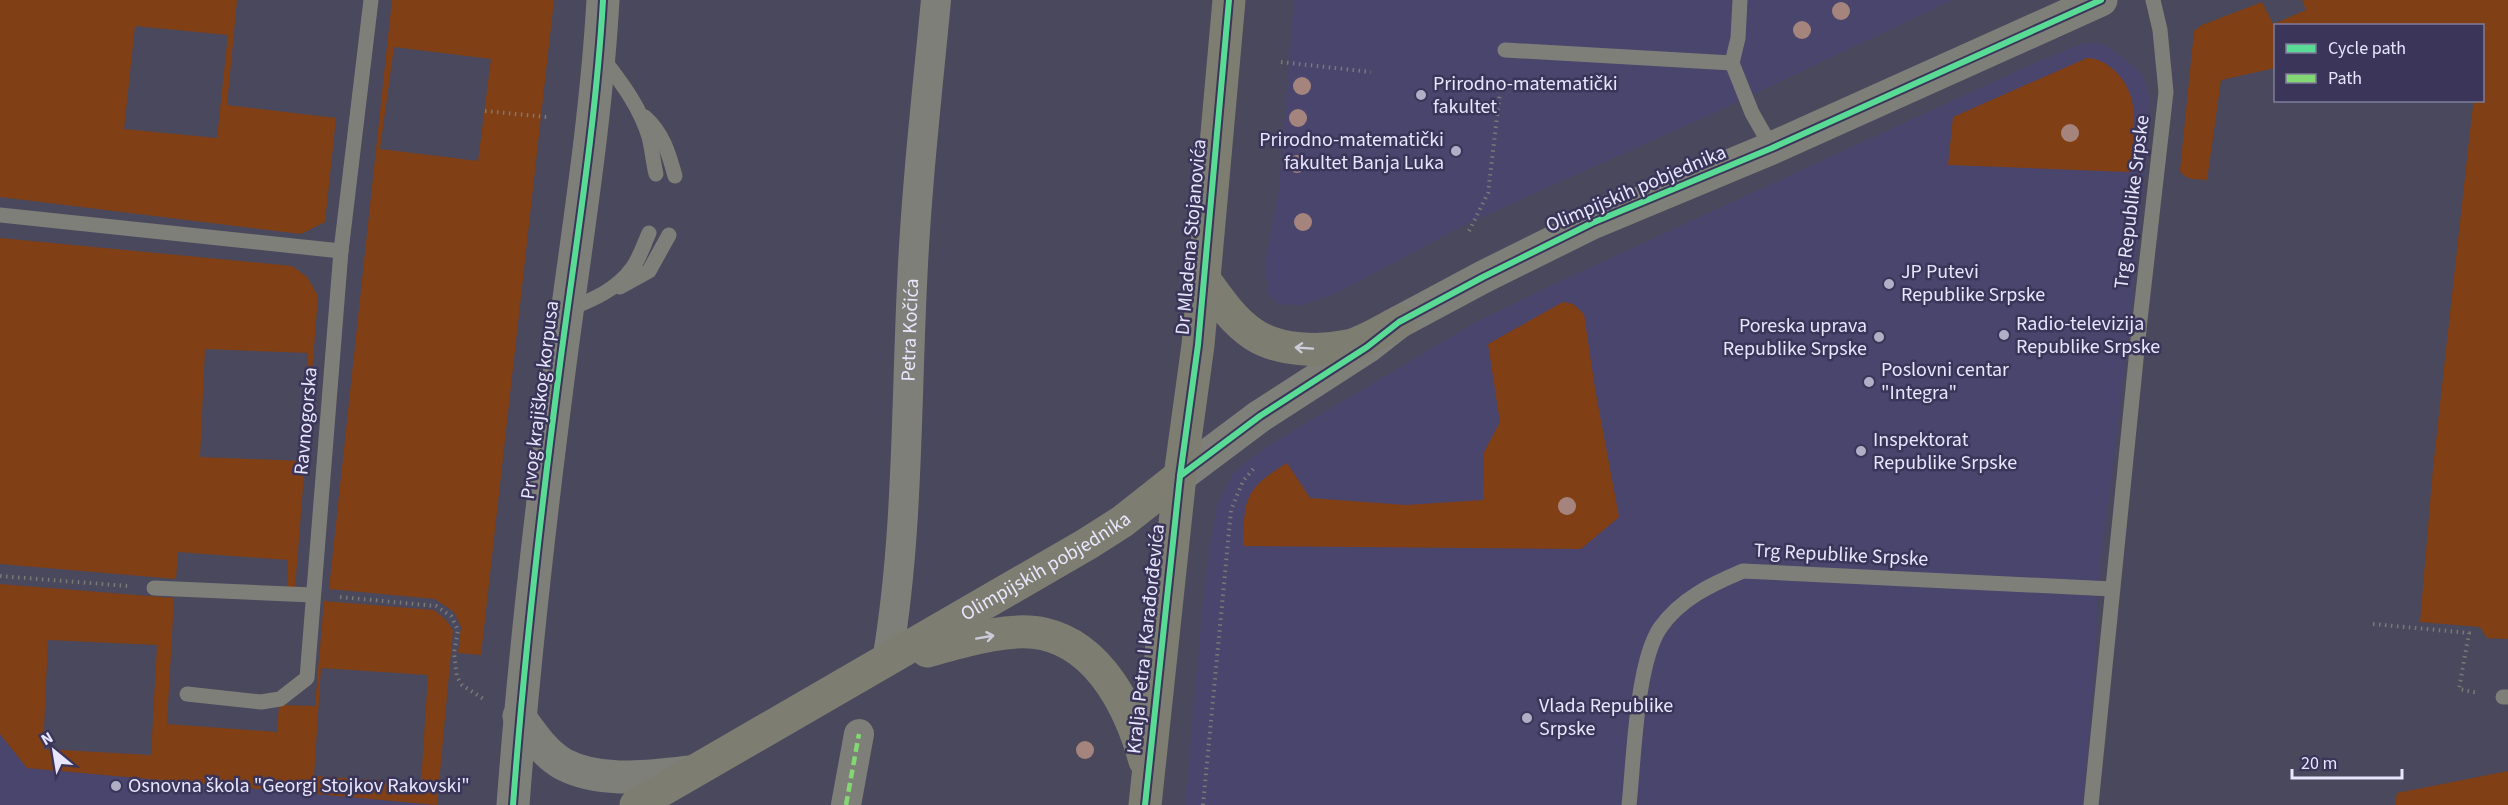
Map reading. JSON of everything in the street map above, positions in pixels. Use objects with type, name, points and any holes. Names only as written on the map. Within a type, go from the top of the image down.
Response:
[{"type":"main road","name":"Dr Mladena Stojanovića","points":[[1180,476],[1198,345],[1229,0]]},
{"type":"main road","points":[[1204,279],[1224,308],[1253,334],[1277,344],[1307,349],[1349,345],[1399,322]]},
{"type":"main road","name":"Olimpijskih pobjednika","points":[[636,805],[690,772],[887,662],[1087,544],[1123,521],[1180,476]]},
{"type":"main road","name":"Kralja Petra I Karađorđevića","points":[[1145,805],[1180,476]]},
{"type":"main road","points":[[887,662],[986,636],[1043,633],[1059,639],[1087,656],[1104,672],[1130,718],[1148,771]]},
{"type":"street","name":"Prvog krajiškog korpusa","points":[[513,805],[519,716],[600,54],[603,0]]},
{"type":"street","name":"Petra Kočića","points":[[887,662],[895,618],[900,557],[912,282],[936,0]]},
{"type":"street","name":"Olimpijskih pobjednika","points":[[1180,476],[1260,416],[1399,322],[1483,277],[1592,223],[1772,148],[2101,0]]},
{"type":"street","name":"Olimpijskih pobjednika","points":[[519,716],[538,742],[562,764],[611,776],[690,772]]},
{"type":"street","points":[[846,805],[859,734]]},
{"type":"lane","name":"Ravnogorska","points":[[187,694],[261,702],[280,699],[307,678],[341,251],[371,0]]},
{"type":"lane","points":[[1740,0],[1737,38],[1732,63],[1752,113],[1772,148]]},
{"type":"lane","name":"Trg Republike Srpske","points":[[2091,805],[2166,92],[2160,30],[2153,0]]},
{"type":"lane","points":[[1505,50],[1732,63]]},
{"type":"lane","points":[[600,54],[624,86],[638,112],[649,137],[656,174]]},
{"type":"lane","points":[[638,112],[654,125],[667,148],[675,176]]},
{"type":"lane","points":[[0,215],[341,251]]},
{"type":"lane","points":[[606,293],[633,267],[650,233]]},
{"type":"lane","points":[[567,310],[632,282],[649,271],[669,235]]},
{"type":"lane","name":"Trg Republike Srpske","points":[[1629,805],[1643,672],[1660,629],[1683,604],[1707,586],[1743,571],[2112,589]]},
{"type":"lane","points":[[154,588],[313,595]]},
{"type":"path","points":[[1469,231],[1488,193],[1505,50]]},
{"type":"path","points":[[1281,62],[1371,72]]},
{"type":"path","points":[[485,111],[547,117]]},
{"type":"path","points":[[1203,805],[1231,510],[1244,481],[1258,464]]},
{"type":"path","points":[[0,576],[154,588]]},
{"type":"path","points":[[313,595],[436,606],[451,616],[458,630],[454,653],[456,677],[462,685],[486,700]]},
{"type":"path","points":[[2373,624],[2469,633],[2459,689],[2505,697]]},
{"type":"shaded area","points":[[0,0],[237,0],[227,105],[336,118],[325,222],[301,234],[0,197]],"holes":[[[135,26],[228,35],[217,138],[124,129]]]},
{"type":"shaded area","points":[[392,0],[554,0],[481,655],[458,653],[461,627],[454,612],[435,599],[329,589]],"holes":[[[394,47],[491,59],[478,161],[380,149]]]},
{"type":"shaded area","name":"Prirodno-matematički fakultet Banja Luka","points":[[1294,0],[1952,0],[1714,113],[1464,225],[1335,294],[1302,305],[1278,304],[1269,295],[1266,275],[1266,258],[1279,189]]},
{"type":"shaded area","points":[[2302,0],[2508,0],[2508,639],[2487,638],[2480,627],[2420,622],[2433,468],[2472,113],[2474,102],[2484,102],[2484,24],[2274,24],[2274,68],[2221,80],[2207,180],[2188,178],[2180,170],[2194,31],[2202,25],[2262,2],[2273,24],[2306,10]]},
{"type":"shaded area","points":[[2081,44],[2102,44],[2116,52],[2142,74],[2149,93],[2150,116],[2130,325],[2098,586],[2096,656],[2083,805],[1185,805],[1204,591],[1212,533],[1217,506],[1232,475],[1246,462],[1276,441],[1476,322],[2030,65]]},
{"type":"shaded area","points":[[2087,58],[2099,60],[2116,72],[2130,94],[2134,133],[2129,172],[1948,165],[1953,117]]},
{"type":"shaded area","points":[[0,238],[292,266],[307,277],[318,296],[295,589],[287,588],[288,560],[178,552],[176,579],[0,564]],"holes":[[[205,349],[308,353],[304,461],[200,457]]]},
{"type":"shaded area","points":[[1563,302],[1573,304],[1584,314],[1595,389],[1619,517],[1581,549],[1243,546],[1244,516],[1250,496],[1263,480],[1287,463],[1310,498],[1406,505],[1483,500],[1484,452],[1500,422],[1488,344]]},
{"type":"shaded area","points":[[0,584],[174,598],[167,724],[277,732],[279,705],[315,706],[324,601],[434,610],[447,621],[453,631],[437,805],[27,768],[0,734]],"holes":[[[48,640],[157,645],[151,755],[43,749]],[[321,668],[428,675],[421,783],[314,776]]]},
{"type":"shaded area","name":"Osnovna škola \"Georgi Stojkov Rakovski\"","points":[[0,734],[27,768],[438,805],[0,805]]},
{"type":"shaded area","points":[[2508,771],[2508,805],[2395,805],[2397,793]]},
{"type":"marked path","points":[[846,805],[859,734]]},
{"type":"cycle path","points":[[513,805],[534,584],[553,419],[591,137],[603,0]]},
{"type":"cycle path","points":[[1145,805],[1180,476],[1198,345],[1229,0]]},
{"type":"cycle path","points":[[1180,476],[1260,416],[1367,347],[1399,322],[1483,277],[1592,223],[1772,148],[2101,0]]},
{"type":"place","name":"Prirodno-matematički fakultet","points":[[1421,95]]},
{"type":"place","name":"Prirodno-matematički fakultet Banja Luka","points":[[1456,151]]},
{"type":"place","name":"JP Putevi Republike Srpske","points":[[1889,284]]},
{"type":"place","name":"Radio-televizija Republike Srpske","points":[[2004,335]]},
{"type":"place","name":"Poreska uprava Republike Srpske","points":[[1879,337]]},
{"type":"place","name":"Poslovni centar \"Integra\"","points":[[1869,382]]},
{"type":"place","name":"Inspektorat Republike Srpske","points":[[1861,451]]},
{"type":"place","name":"Vlada Republike Srpske","points":[[1527,718]]},
{"type":"place","name":"Osnovna škola \"Georgi Stojkov Rakovski\"","points":[[116,786]]}]
